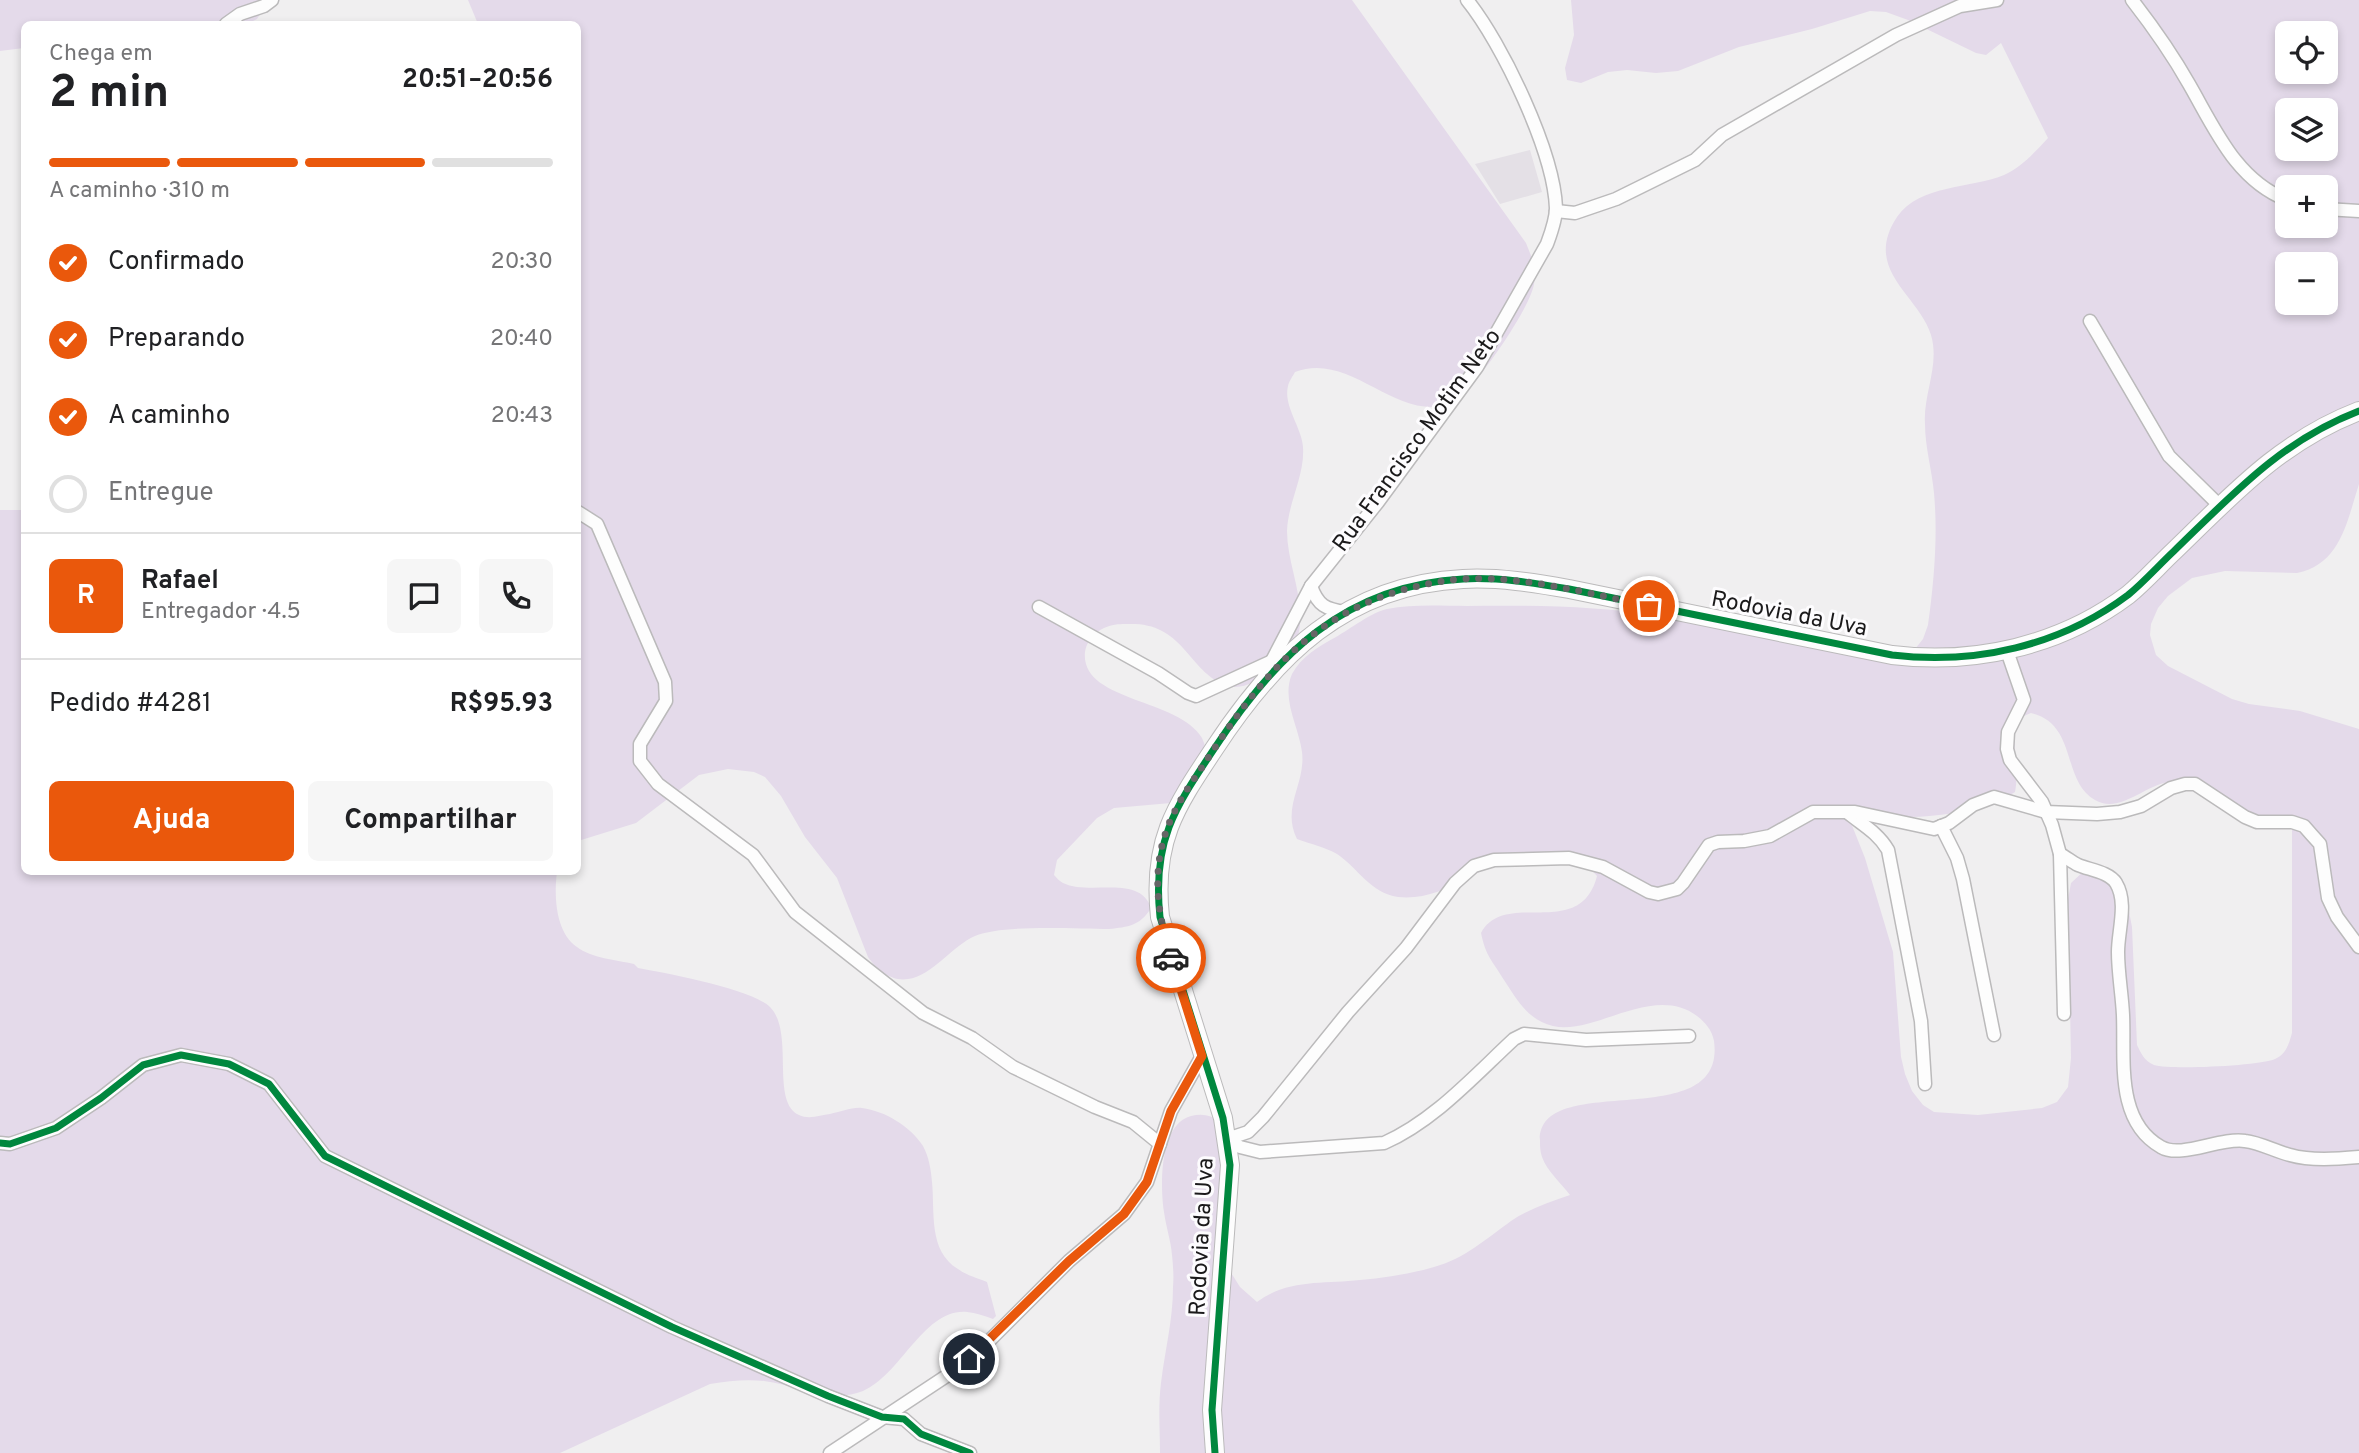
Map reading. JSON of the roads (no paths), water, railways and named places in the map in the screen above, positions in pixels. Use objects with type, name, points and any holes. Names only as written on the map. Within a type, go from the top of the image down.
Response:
[{"type":"street","points":[[230,21],[272,0]]},
{"type":"street","name":"Rua Francisco Motim Neto","points":[[1260,686],[1311,586],[1378,502],[1477,367],[1547,244],[1556,211],[1549,169],[1531,115],[1494,41],[1467,0]]},
{"type":"street","points":[[1556,211],[1574,213],[1616,199],[1695,160],[1722,135],[1920,22],[1960,6],[1997,0]]},
{"type":"street","points":[[2132,0],[2155,29],[2233,158],[2259,186],[2275,194]]},
{"type":"street","points":[[2338,210],[2359,211]]},
{"type":"street","points":[[2090,321],[2169,456],[2220,506]]},
{"type":"street","name":"Rodovia da Uva","points":[[1215,1453],[1212,1410],[1230,1165],[1223,1118],[1160,917],[1158,868],[1164,839],[1179,803],[1219,741],[1260,686],[1306,638],[1345,612],[1412,587],[1446,580],[1487,579],[1569,589],[1892,655],[1943,659],[2007,651],[2063,632],[2129,594],[2220,506],[2295,442],[2359,411]]},
{"type":"street","points":[[581,514],[597,524],[665,682],[666,701],[640,744],[640,761],[658,784],[753,855],[795,912],[923,1013],[972,1038],[1013,1067],[1133,1122],[1160,1143]]},
{"type":"street","points":[[1311,586],[1321,606],[1345,612]]},
{"type":"street","points":[[1039,607],[1158,673],[1188,694],[1196,696],[1270,662]]},
{"type":"street","points":[[2007,651],[2024,700],[2008,732],[2007,749],[2010,760],[2042,802],[2060,854],[2064,1014]]},
{"type":"street","points":[[1227,1139],[1248,1132],[1263,1117],[1348,1012],[1406,948],[1455,883],[1474,866],[1494,860],[1569,858],[1603,867],[1649,892],[1658,894],[1676,889],[1683,883],[1709,845],[1770,836],[1813,812],[1845,811],[1934,829],[1973,804],[1994,797],[2046,812],[2097,814],[2120,812],[2141,806],[2171,788],[2195,784],[2257,822],[2292,822],[2304,826],[2320,844],[2328,898],[2337,917],[2359,947]]},
{"type":"street","points":[[1845,811],[1869,827],[1883,840],[1888,850],[1920,1021],[1925,1084]]},
{"type":"street","points":[[1941,826],[1964,879],[1994,1035]]},
{"type":"street","points":[[2060,854],[2078,865],[2107,876],[2115,882],[2120,894],[2122,910],[2118,953],[2124,1080],[2127,1101],[2139,1125],[2150,1138],[2163,1148],[2182,1150],[2242,1140],[2264,1145],[2290,1156],[2359,1157]]},
{"type":"street","points":[[1227,1139],[1240,1147],[1260,1152],[1384,1143],[1440,1107],[1514,1039],[1524,1034],[1586,1040],[1689,1036]]},
{"type":"street","points":[[0,1143],[10,1144],[56,1128],[143,1065],[181,1055],[229,1064],[269,1084],[325,1156],[672,1327],[828,1396],[882,1417],[904,1419],[921,1434],[970,1453]]},
{"type":"street","points":[[830,1453],[957,1369],[982,1348],[1069,1261],[1124,1214],[1147,1182],[1171,1111],[1202,1056]]}]
